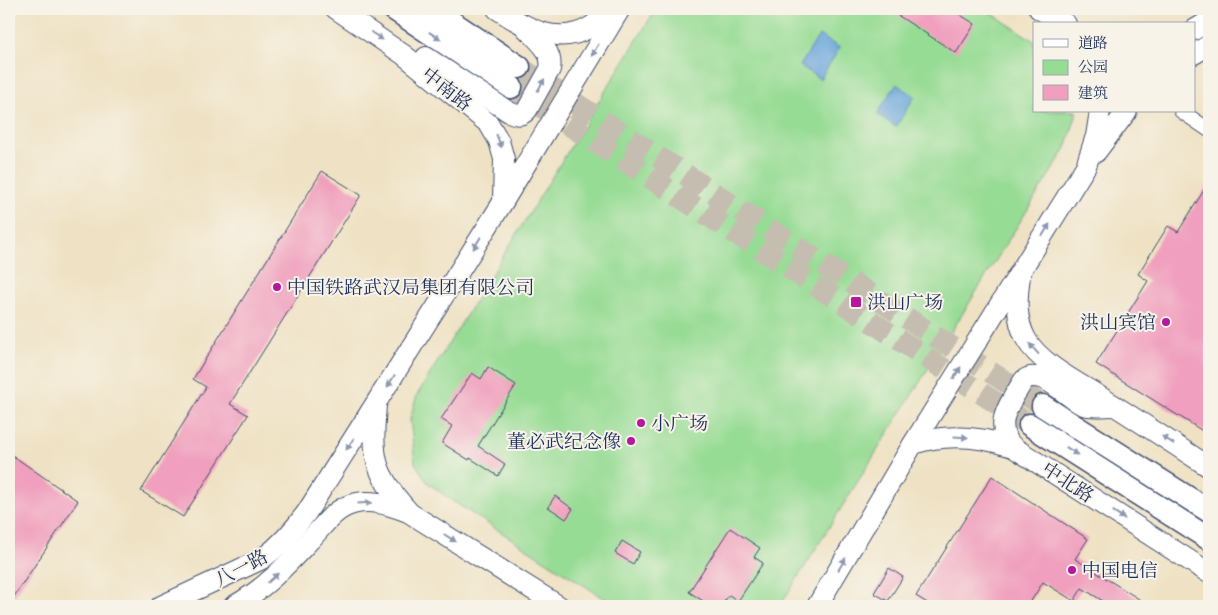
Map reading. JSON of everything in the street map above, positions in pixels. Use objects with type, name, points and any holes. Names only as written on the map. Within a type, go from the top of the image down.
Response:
[{"type":"main road","name":"中南路","points":[[336,9],[404,55],[484,118],[495,131],[504,159],[503,202]]},
{"type":"main road","name":"中南路","points":[[394,9],[515,77],[432,9]]},
{"type":"main road","points":[[404,55],[426,58],[509,112],[522,115],[527,110],[552,63],[546,49],[525,27],[497,9]]},
{"type":"main road","points":[[525,27],[548,34],[567,35],[580,32],[591,26],[613,9]]},
{"type":"main road","name":"八一路","points":[[161,606],[262,559],[290,536],[503,202],[620,9]]},
{"type":"main road","points":[[1034,9],[1048,22]]},
{"type":"main road","points":[[1039,9],[1062,22]]},
{"type":"main road","points":[[1196,29],[1209,21]]},
{"type":"main road","points":[[1196,53],[1209,45]]},
{"type":"main road","points":[[1086,166],[1096,136],[1100,112]]},
{"type":"main road","points":[[817,606],[913,444],[1020,271],[1086,166],[1126,112]]},
{"type":"main road","points":[[1020,271],[1017,304],[1018,317],[1027,341],[1042,358],[1209,467]]},
{"type":"main road","points":[[1013,447],[1006,438],[1003,422],[1009,404],[1027,378],[1034,377],[1045,380],[1084,406],[1115,406]]},
{"type":"main road","points":[[376,403],[374,442],[378,466],[387,486],[408,512]]},
{"type":"main road","points":[[1043,406],[1209,512]]},
{"type":"main road","name":"中北路","points":[[1030,425],[1209,539]]},
{"type":"main road","name":"中北路","points":[[913,444],[937,437],[958,436],[991,440],[1013,447],[1209,573]]},
{"type":"main road","points":[[234,606],[247,599],[287,564],[336,512],[345,507],[373,502],[389,505],[408,512],[559,606]]},
{"type":"street","points":[[1182,112],[1209,130]]},
{"type":"green space","name":"洪山广场","points":[[656,9],[985,9],[1033,40],[1033,112],[1076,112],[1066,148],[780,606],[616,606],[451,500],[428,483],[415,463],[410,419],[417,395]]},
{"type":"water","points":[[819,35],[840,48],[820,79],[800,66]]},
{"type":"water","points":[[896,84],[915,96],[896,127],[877,114]]},
{"type":"building","points":[[888,9],[951,9],[975,24],[956,53]]},
{"type":"building","name":"中国铁路武汉局集团有限公司","points":[[322,171],[361,195],[230,404],[248,415],[183,517],[141,491],[206,387],[193,379]]},
{"type":"building","name":"洪山宾馆","points":[[1209,182],[1209,435],[1096,364],[1148,281],[1138,274],[1168,226],[1178,232]]},
{"type":"building","points":[[488,367],[516,385],[478,446],[505,464],[498,476],[442,443],[452,426],[441,419],[472,373],[481,379]]},
{"type":"building","points":[[9,453],[78,501],[9,604]]},
{"type":"building","points":[[992,476],[1088,539],[1075,559],[1150,606],[1111,606],[1082,588],[1074,601],[1043,582],[1028,606],[932,606],[916,596]]},
{"type":"building","points":[[555,496],[573,509],[566,519],[548,507]]},
{"type":"building","points":[[730,528],[760,548],[754,557],[763,563],[738,601],[729,595],[721,606],[711,606],[689,592]]},
{"type":"building","points":[[622,541],[640,552],[633,564],[615,553]]},
{"type":"building","points":[[889,568],[903,577],[888,601],[874,593]]},
{"type":"tunnel","points":[[519,67],[1043,406]]},
{"type":"tunnel","points":[[511,87],[1030,425]]},
{"type":"place","name":"中国铁路武汉局集团有限公司","points":[[277,287]]},
{"type":"place","name":"洪山广场","points":[[856,302]]},
{"type":"place","name":"洪山宾馆","points":[[1166,322]]},
{"type":"place","name":"小广场","points":[[641,423]]},
{"type":"place","name":"董必武纪念像","points":[[631,441]]},
{"type":"place","name":"中国电信","points":[[1072,570]]}]
